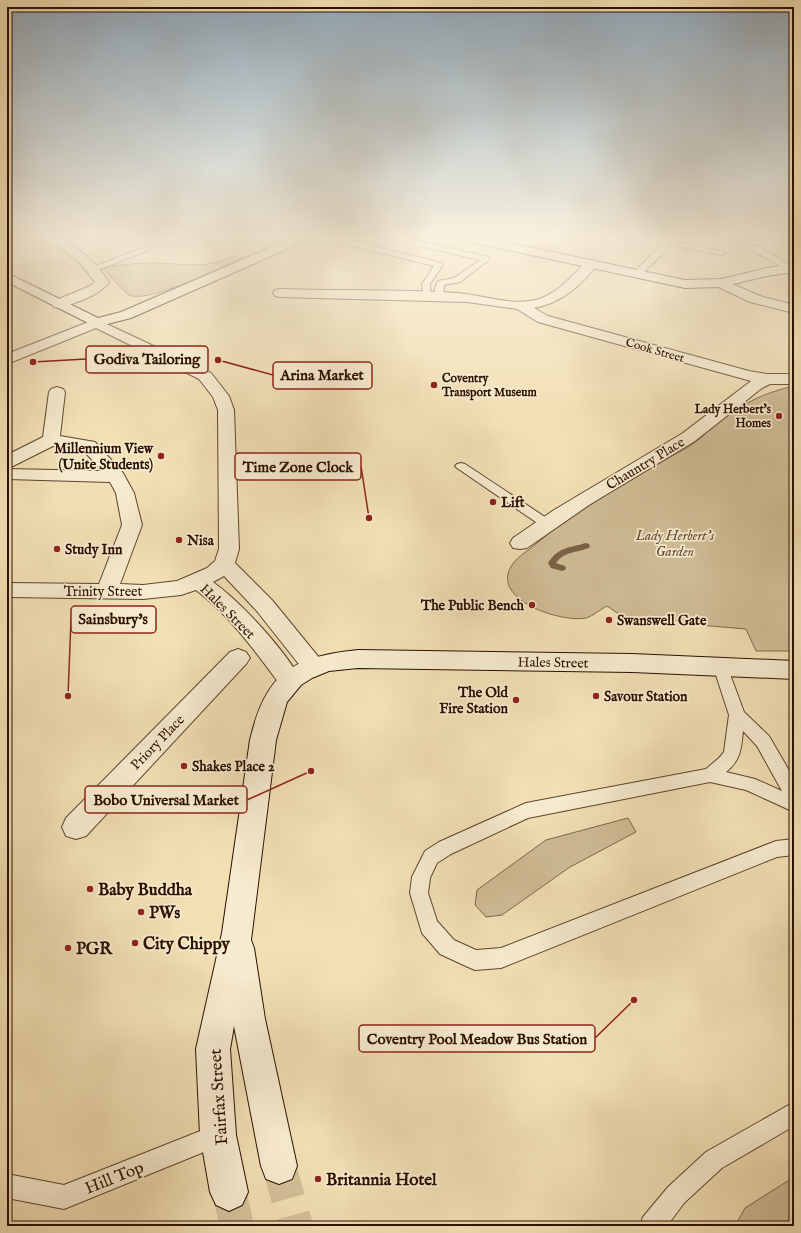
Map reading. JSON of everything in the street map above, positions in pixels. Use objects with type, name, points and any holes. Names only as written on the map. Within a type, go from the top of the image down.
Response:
[{"type":"street","points":[[39,294],[200,373],[205,376],[221,396],[226,410],[229,536],[229,549],[224,564]]},
{"type":"street","points":[[59,304],[84,294]]},
{"type":"street","points":[[7,359],[96,323],[126,315],[175,294]]},
{"type":"street","points":[[301,294],[471,298],[522,305],[541,304],[558,294]]},
{"type":"street","points":[[742,294],[754,299],[794,309]]},
{"type":"street","name":"Cook Street","points":[[522,305],[528,312],[543,318],[736,372],[767,379],[794,379]]},
{"type":"street","name":"Chauntry Place","points":[[520,543],[564,512],[691,436],[746,390],[767,379]]},
{"type":"street","points":[[51,440],[57,392]]},
{"type":"street","points":[[7,462],[51,440],[89,446],[118,477],[125,494],[132,525],[106,591]]},
{"type":"street","points":[[7,474],[118,477]]},
{"type":"street","name":"Hales Street","points":[[313,666],[264,605],[224,564],[214,574],[198,581],[228,607],[274,660],[289,680],[313,666],[328,662],[358,659],[720,666],[794,670]]},
{"type":"street","name":"Trinity Street","points":[[7,590],[143,592],[181,588],[198,581]]},
{"type":"street","name":"Priory Place","points":[[76,827],[238,658]]},
{"type":"street","name":"Fairfax Street","points":[[229,1192],[218,1134],[213,1049],[237,933],[263,740],[270,712],[289,680]]},
{"type":"street","name":"Fairfax Street","points":[[237,933],[249,1020],[279,1166]]},
{"type":"lane","points":[[431,294],[433,297],[435,294]]},
{"type":"lane","points":[[461,466],[547,524]]},
{"type":"lane","points":[[720,666],[737,715],[763,741],[786,780],[794,800]]},
{"type":"lane","points":[[710,775],[725,763],[732,754],[737,715]]},
{"type":"lane","points":[[794,805],[750,784],[710,775],[526,811],[445,848],[431,857],[421,877],[419,893],[429,926],[447,947],[475,960],[501,958],[776,848],[794,847]]},
{"type":"lane","points":[[652,1226],[676,1195],[714,1160],[794,1113]]},
{"type":"lane","name":"Hill Top","points":[[7,1186],[64,1197],[218,1134]]},
{"type":"green space","points":[[127,294],[153,294],[138,296]]},
{"type":"green space","name":"Lady Herbert's Garden","points":[[794,386],[794,651],[756,651],[746,629],[699,625],[668,619],[654,619],[637,623],[631,622],[607,606],[586,618],[575,619],[561,617],[546,613],[531,606],[519,598],[510,589],[508,578],[514,562],[566,520],[689,446],[701,438],[720,420],[736,409],[763,395]]},
{"type":"green space","points":[[628,818],[636,832],[570,867],[502,915],[486,917],[475,905],[477,890],[546,840]]},
{"type":"green space","points":[[794,1177],[794,1226],[735,1226],[745,1208]]},
{"type":"waterway","points":[[562,568],[554,566],[552,563],[560,553],[586,546]]},
{"type":"tunnel","points":[[279,1166],[296,1226]]},
{"type":"tunnel","points":[[229,1192],[237,1226]]},
{"type":"place","name":"Arina Market","points":[[218,360]]},
{"type":"place","name":"Godiva Tailoring","points":[[33,362]]},
{"type":"place","name":"Coventry Transport Museum","points":[[434,385]]},
{"type":"place","name":"Lady Herbert's Homes","points":[[779,416]]},
{"type":"place","name":"Millennium View (Unite Students)","points":[[161,456]]},
{"type":"place","name":"Lift","points":[[493,502]]},
{"type":"place","name":"Time Zone Clock","points":[[369,518]]},
{"type":"place","name":"Nisa","points":[[179,540]]},
{"type":"place","name":"Study Inn","points":[[57,549]]},
{"type":"place","name":"The Public Bench","points":[[532,605]]},
{"type":"place","name":"Swanswell Gate","points":[[609,620]]},
{"type":"place","name":"Sainsbury's","points":[[68,696]]},
{"type":"place","name":"Savour Station","points":[[596,696]]},
{"type":"place","name":"The Old Fire Station","points":[[516,700]]},
{"type":"place","name":"Shakes Place 2","points":[[184,766]]},
{"type":"place","name":"Bobo Universal Market","points":[[311,771]]},
{"type":"place","name":"Baby Buddha","points":[[90,889]]},
{"type":"place","name":"PWs","points":[[141,912]]},
{"type":"place","name":"City Chippy","points":[[135,943]]},
{"type":"place","name":"PGR","points":[[68,948]]},
{"type":"place","name":"Coventry Pool Meadow Bus Station","points":[[634,1000]]},
{"type":"place","name":"Britannia Hotel","points":[[318,1179]]}]
